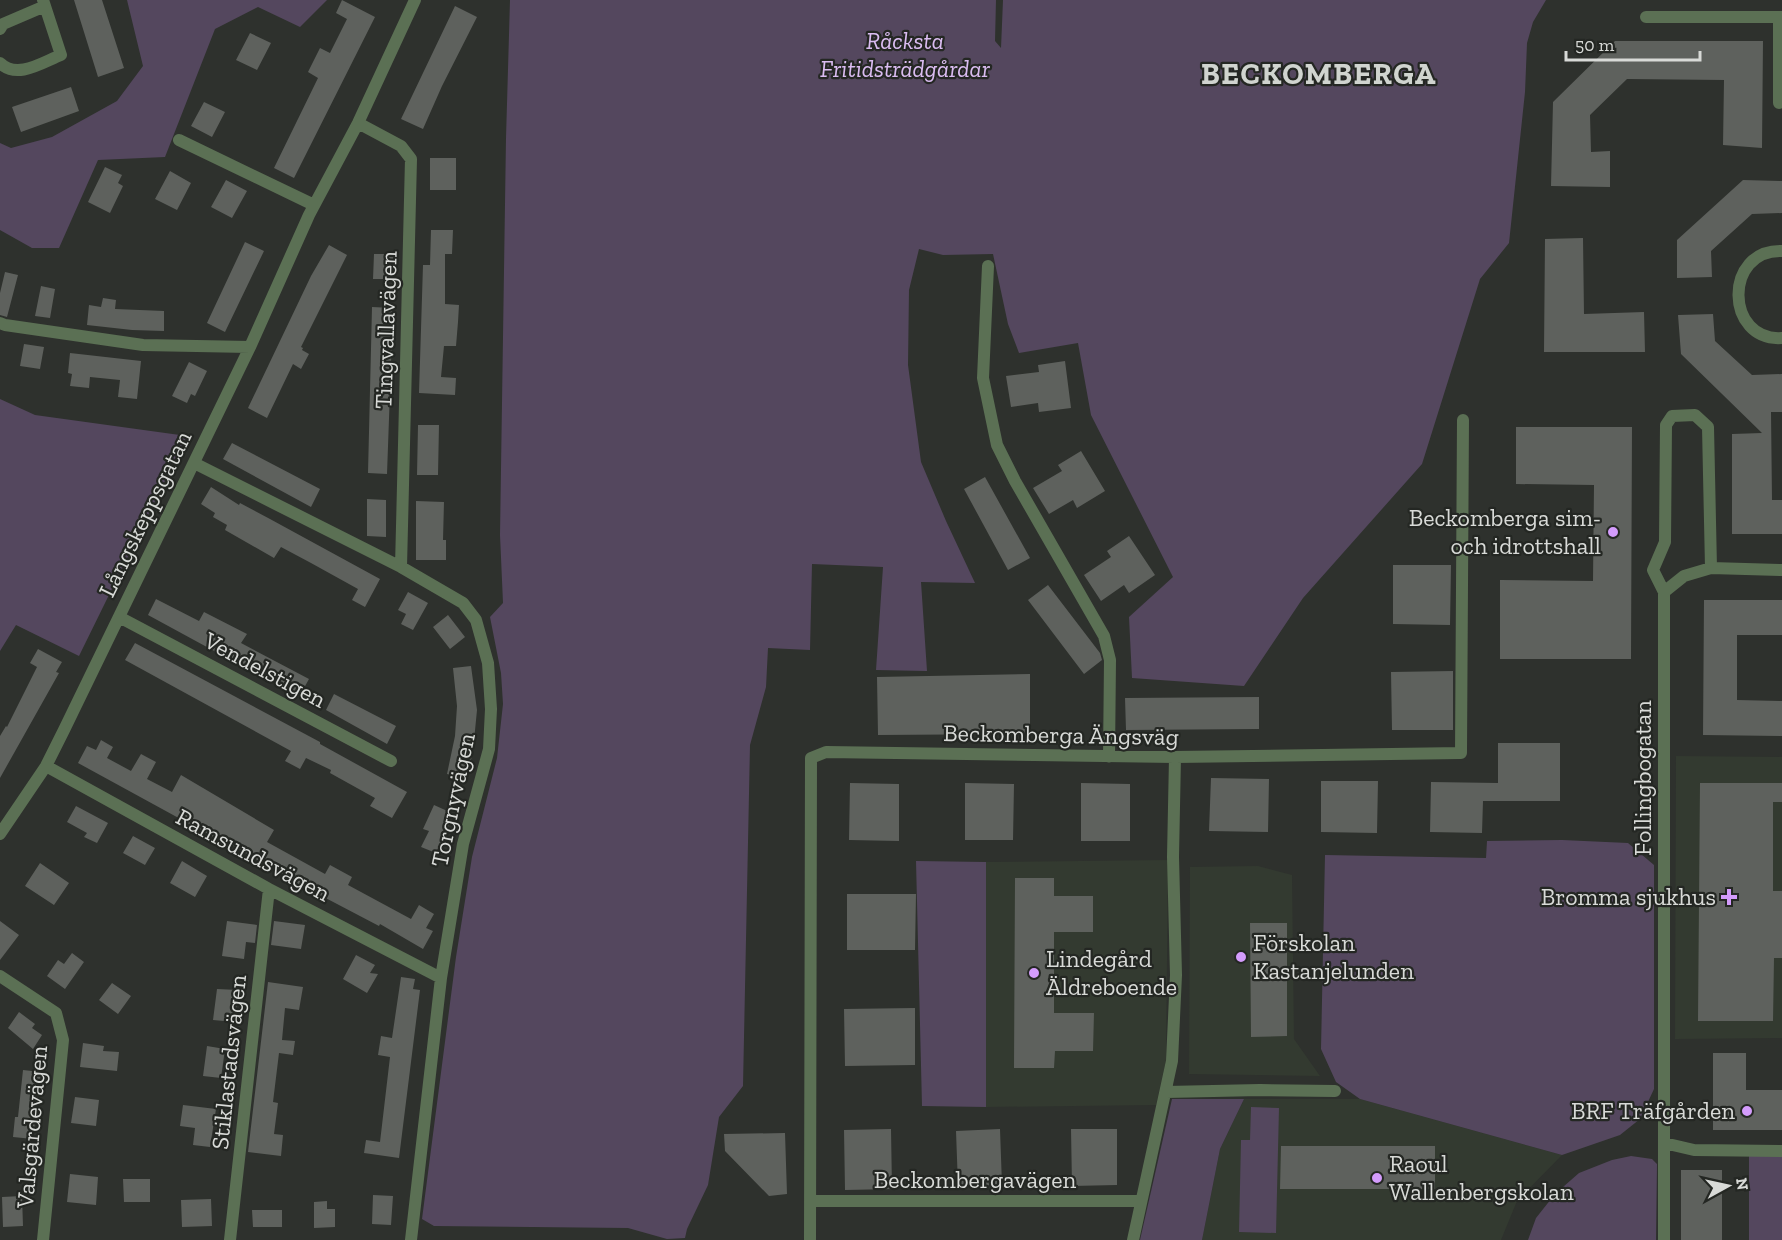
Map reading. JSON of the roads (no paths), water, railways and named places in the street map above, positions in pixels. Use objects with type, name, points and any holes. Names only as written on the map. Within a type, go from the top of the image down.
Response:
[{"type":"street","name":"Långskeppsgatan","points":[[0,834],[46,766],[250,347],[314,205],[358,123],[415,0]]},
{"type":"street","points":[[0,29],[3,24],[44,3],[61,55],[19,71],[0,63]]},
{"type":"street","points":[[1646,17],[1781,18],[1779,103]]},
{"type":"street","name":"Tingvallavägen","points":[[358,123],[401,146],[411,159],[401,567]]},
{"type":"street","points":[[179,140],[314,205]]},
{"type":"street","points":[[1782,251],[1764,254],[1753,261],[1743,272],[1738,285],[1737,299],[1742,314],[1750,326],[1762,335],[1782,338]]},
{"type":"street","points":[[988,266],[983,378],[997,445],[1015,482],[1104,636],[1110,660],[1109,756]]},
{"type":"street","points":[[0,323],[143,345],[250,347]]},
{"type":"street","name":"Follingbogatan","points":[[1664,1240],[1664,592],[1653,570],[1665,542],[1665,434],[1666,425],[1672,416],[1695,415],[1708,427],[1711,568]]},
{"type":"street","name":"Beckomberga Ängsväg","points":[[810,1240],[811,758],[826,752],[1175,758],[1461,753],[1463,420]]},
{"type":"street","name":"Torgnyvägen","points":[[194,463],[401,567],[463,603],[476,620],[488,663],[492,709],[489,749],[463,844],[441,978],[411,1240]]},
{"type":"street","points":[[1664,592],[1684,576],[1711,568],[1782,570]]},
{"type":"street","name":"Vendelstigen","points":[[119,617],[391,761]]},
{"type":"street","points":[[1133,1240],[1172,1061],[1176,975],[1173,856],[1175,758]]},
{"type":"street","name":"Ramsundsvägen","points":[[46,766],[269,889],[441,978]]},
{"type":"street","name":"Stiklastadsvägen","points":[[230,1240],[269,889]]},
{"type":"street","name":"Valsgärdevägen","points":[[0,976],[56,1014],[63,1040],[43,1240]]},
{"type":"street","points":[[1166,1092],[1335,1090]]},
{"type":"street","points":[[1664,1143],[1694,1150],[1782,1151]]},
{"type":"street","name":"Beckombergavägen","points":[[810,1201],[1141,1202]]},
{"type":"place","name":"Beckomberga sim- och idrottshall","points":[[1613,532]]},
{"type":"place","name":"Bromma sjukhus","points":[[1729,897]]},
{"type":"place","name":"Förskolan Kastanjelunden","points":[[1241,957]]},
{"type":"place","name":"Lindegård Äldreboende","points":[[1034,973]]},
{"type":"place","name":"BRF Träfgården","points":[[1747,1111]]},
{"type":"place","name":"Raoul Wallenbergskolan","points":[[1377,1178]]},
{"type":"district","name":"BECKOMBERGA","points":[[1319,74]]},
{"type":"park label","name":"Råcksta Fritidsträdgårdar","points":[[905,55]]}]
